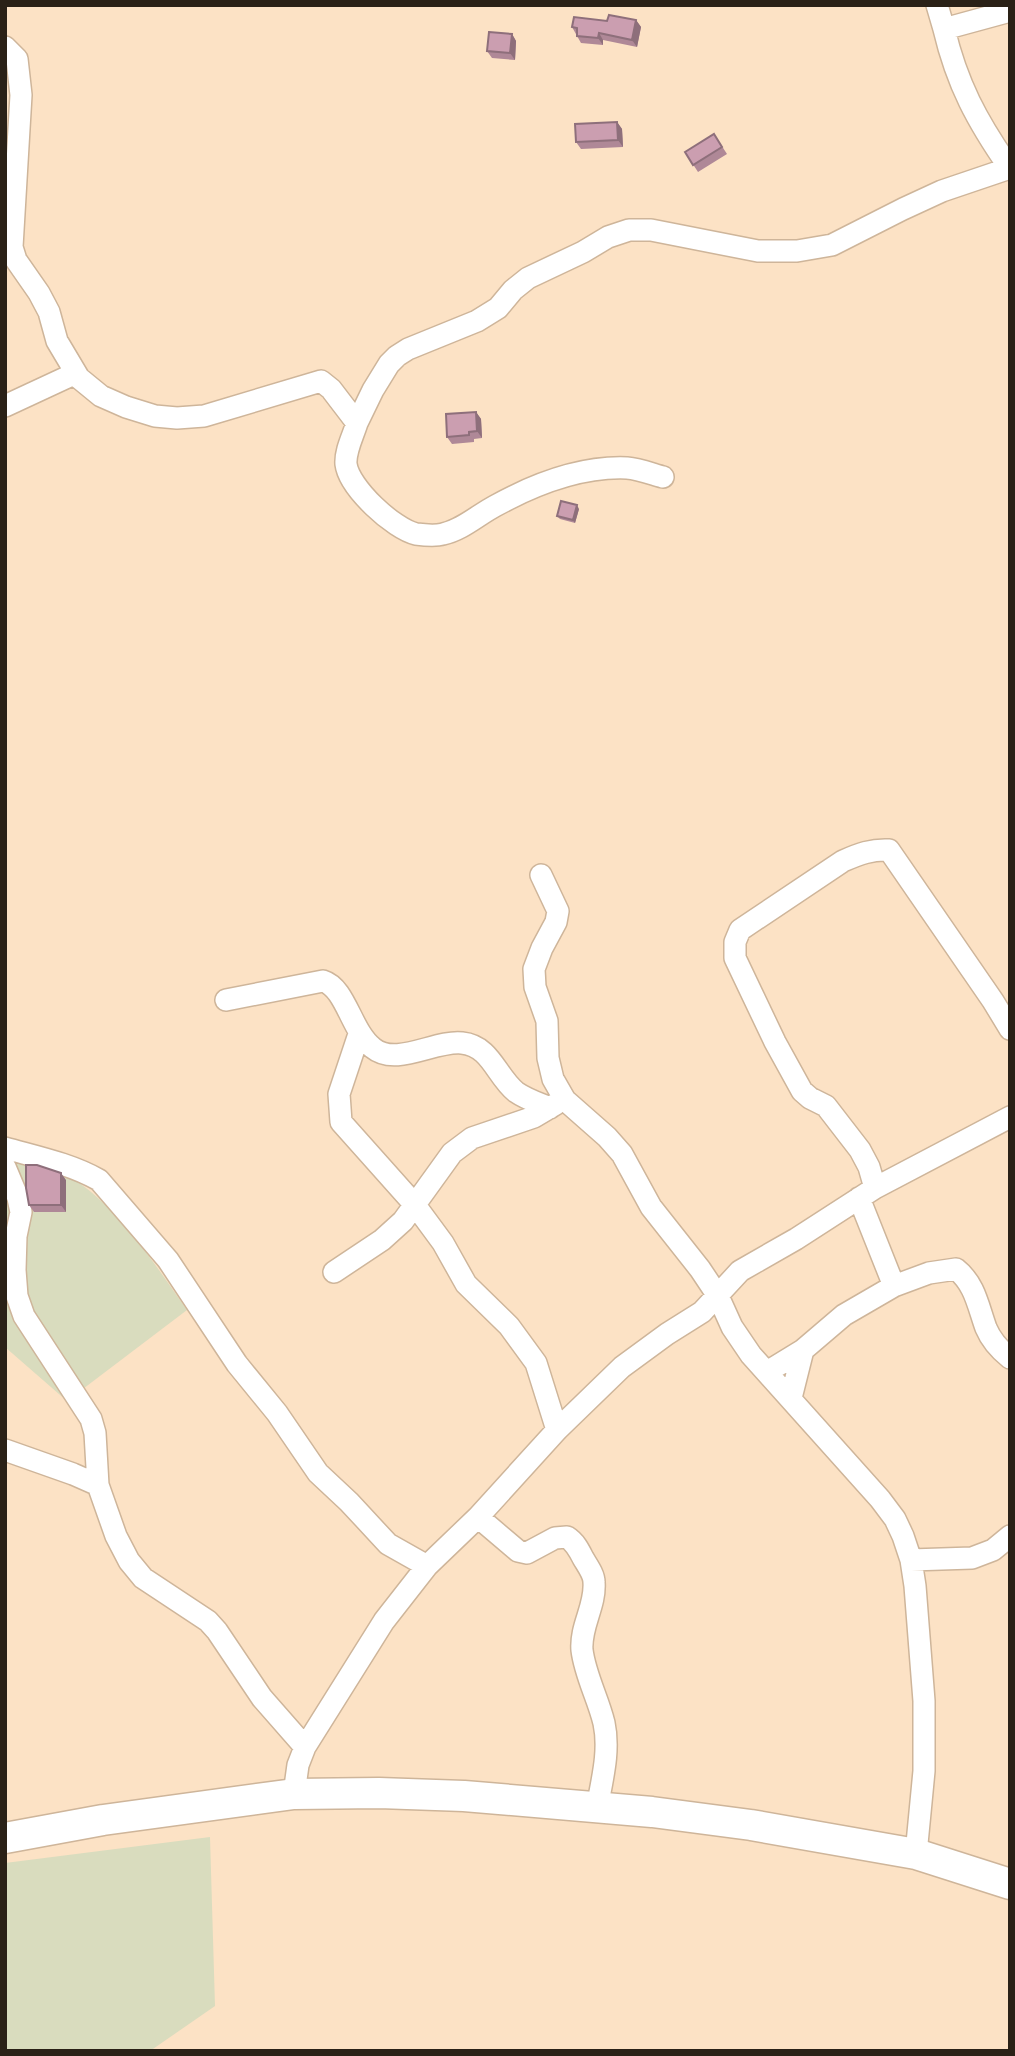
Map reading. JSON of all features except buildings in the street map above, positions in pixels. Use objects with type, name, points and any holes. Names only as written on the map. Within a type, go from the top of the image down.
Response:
[{"type":"street","points":[[663,477],[630,468],[597,469],[565,476],[527,489],[455,531],[441,535],[416,534],[377,510],[349,475],[346,463],[348,448],[373,390],[397,356],[477,321],[498,308],[513,290],[528,278],[608,237],[629,230],[651,230],[758,251],[797,251],[832,245],[942,191],[1009,167],[971,108],[950,57],[937,5]]},
{"type":"street","points":[[944,29],[1010,11]]},
{"type":"street","points":[[5,47],[17,59],[21,95],[12,247],[16,260],[49,312],[57,341],[79,378],[101,396],[113,401],[155,416],[177,418],[204,416],[321,381],[331,389],[358,423]]},
{"type":"street","points":[[5,406],[76,373]]},
{"type":"street","points":[[894,1286],[867,1193],[869,1167],[860,1150],[826,1106],[802,1091],[775,1042],[735,958],[735,942],[740,930],[843,861],[878,849],[888,850],[1010,1029]]},
{"type":"street","points":[[541,875],[558,911],[556,922],[541,948],[534,969],[535,987],[547,1020],[548,1058],[557,1104]]},
{"type":"street","points":[[226,1000],[323,981],[331,983],[359,1034],[375,1050],[391,1055],[450,1044],[461,1043],[477,1047],[490,1058],[514,1091],[527,1099],[557,1104],[607,1137],[622,1154],[659,1219],[700,1269],[718,1296],[732,1327],[751,1355],[880,1499],[895,1519],[903,1536],[911,1560],[915,1586],[924,1701],[924,1771],[916,1854]]},
{"type":"street","points":[[359,1034],[339,1094],[341,1122],[415,1205],[443,1243],[467,1284],[509,1326],[536,1363],[557,1430]]},
{"type":"street","points":[[334,1272],[382,1240],[403,1221],[452,1153],[472,1138],[534,1116],[557,1104]]},
{"type":"street","points":[[294,1794],[298,1765],[305,1747],[384,1620],[427,1566],[478,1517],[557,1430],[622,1367],[702,1312],[740,1271],[867,1193],[1010,1117]]},
{"type":"street","points":[[5,1148],[64,1165],[99,1180],[169,1260],[237,1364],[277,1413],[318,1473],[388,1544],[427,1566]]},
{"type":"street","points":[[5,1167],[21,1212],[16,1236],[17,1296],[24,1316],[91,1419],[95,1433],[98,1485],[116,1536],[129,1561],[143,1578],[208,1621],[217,1631],[262,1698],[305,1747]]},
{"type":"street","points":[[766,1372],[803,1350],[844,1315],[894,1286],[929,1273],[956,1269],[964,1275],[975,1293],[987,1330],[998,1348],[1010,1359]]},
{"type":"street","points":[[791,1398],[803,1350]]},
{"type":"street","points":[[5,1450],[98,1485]]},
{"type":"street","points":[[478,1517],[518,1551],[527,1553],[555,1538],[567,1537],[580,1552],[594,1580],[592,1602],[584,1623],[582,1648],[604,1725],[606,1758],[597,1808]]},
{"type":"street","points":[[911,1560],[972,1558],[993,1550],[1010,1536]]},
{"type":"street","points":[[5,1838],[103,1820],[294,1794],[464,1796],[751,1825],[916,1854],[1010,1884]]},
{"type":"green space","points":[[5,1154],[52,1168],[72,1178],[92,1193],[128,1229],[187,1310],[67,1401],[5,1347]]},
{"type":"green space","points":[[210,1837],[215,2006],[150,2051],[5,2051],[5,1863]]}]
